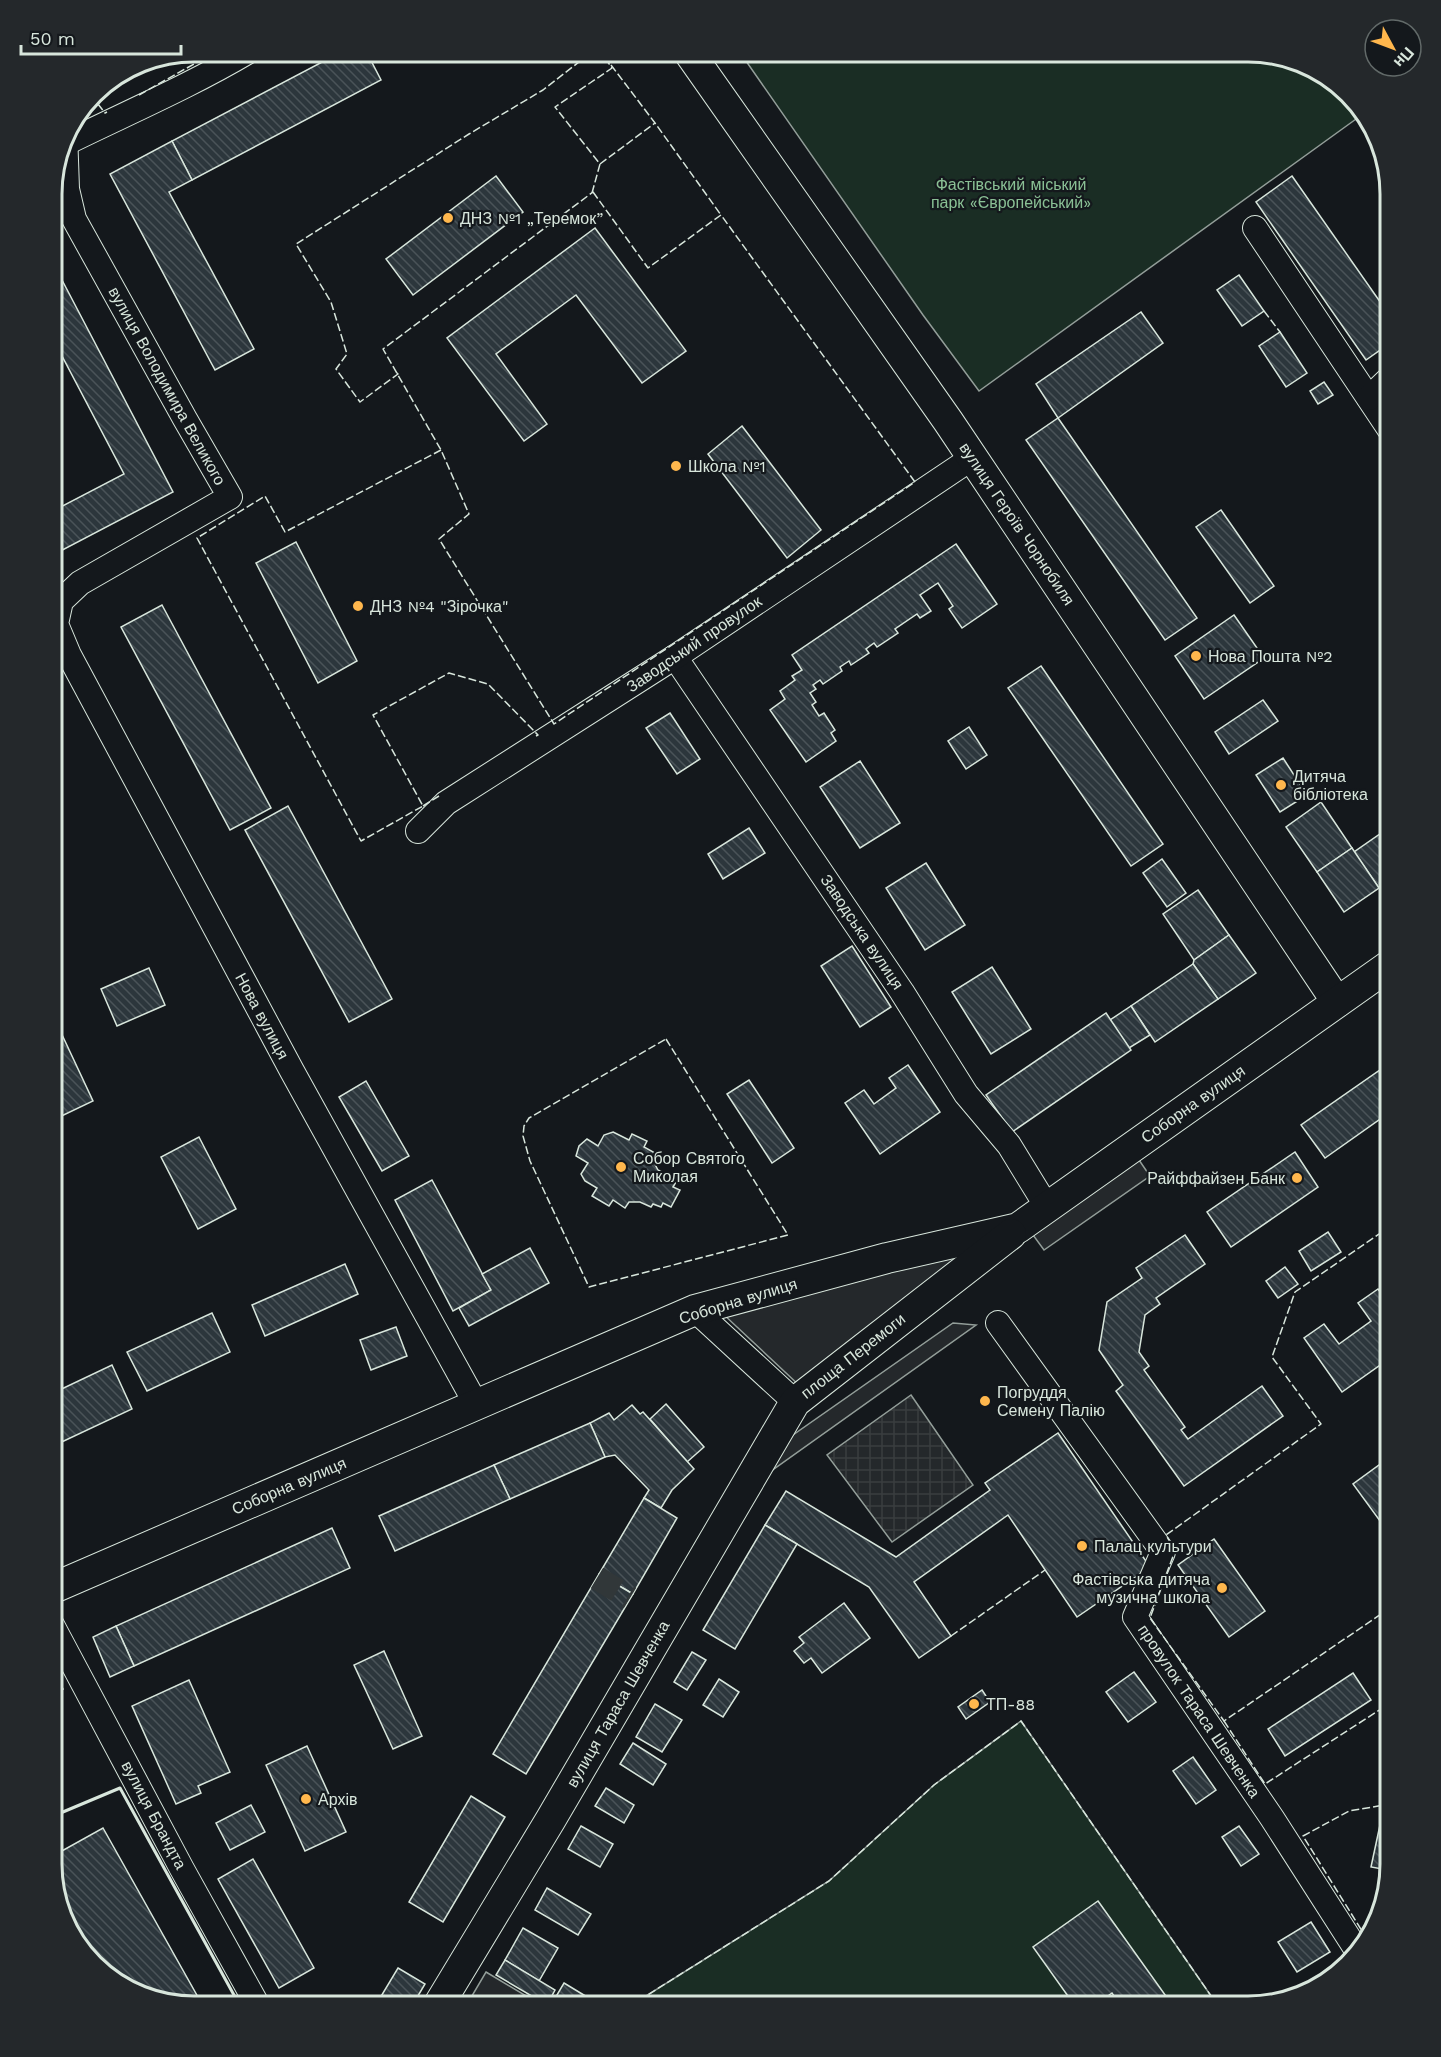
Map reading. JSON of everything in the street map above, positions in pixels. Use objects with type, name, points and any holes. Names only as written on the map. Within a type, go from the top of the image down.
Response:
[{"type":"main road","name":"вулиця Героїв Чорнобиля","points":[[696,62],[972,458],[1337,1002]]},
{"type":"main road","name":"Соборна вулиця","points":[[62,1584],[695,1310],[887,1258],[1018,1228],[1380,972]]},
{"type":"main road","name":"площа Перемоги","points":[[795,1402],[1018,1228]]},
{"type":"main road","name":"вулиця Тараса Шевченка","points":[[444,1995],[795,1402]]},
{"type":"street","points":[[83,124],[230,62]]},
{"type":"street","name":"вулиця Володимира Великого","points":[[62,600],[80,583],[230,497],[74,219],[67,189],[66,160]]},
{"type":"street","points":[[1255,228],[1380,415]]},
{"type":"street","points":[[1369,398],[1380,388]]},
{"type":"street","name":"Заводський провулок","points":[[418,831],[446,803],[675,657],[972,458]]},
{"type":"street","name":"Нова вулиця","points":[[62,638],[292,1071],[476,1404]]},
{"type":"street","name":"Заводська вулиця","points":[[675,657],[902,992],[966,1094],[1010,1146],[1047,1208]]},
{"type":"street","name":"площа Перемоги","points":[[695,1310],[795,1402]]},
{"type":"street","name":"провулок Тараса Шевченка","points":[[998,1323],[1162,1552],[1135,1617],[1272,1818],[1352,1943]]},
{"type":"street","name":"вулиця Брандта","points":[[62,1644],[252,1995]]},
{"type":"green space","name":"Фастівський міський парк «Європейський»","points":[[747,62],[1256,62],[1282,66],[1314,79],[1341,100],[1356,119],[979,391],[923,315]]},
{"type":"green space","points":[[1021,1721],[1211,1996],[647,1995],[829,1881],[934,1785]]},
{"type":"shaded area","points":[[1139,1160],[1150,1176],[1044,1250],[1033,1235]]},
{"type":"shaded area","points":[[981,1245],[801,1387],[722,1313]]},
{"type":"shaded area","points":[[953,1323],[976,1325],[771,1471],[783,1442]]},
{"type":"shaded area","points":[[911,1395],[973,1485],[892,1542],[827,1455]]},
{"type":"shaded area","points":[[486,1972],[525,1995],[472,1995]]},
{"type":"building","points":[[322,62],[372,62],[381,80],[192,180],[172,141]]},
{"type":"building","points":[[172,141],[192,180],[169,192],[254,349],[215,370],[110,174]]},
{"type":"building","points":[[496,176],[523,212],[413,295],[386,259]]},
{"type":"building","points":[[1292,176],[1380,302],[1380,350],[1366,360],[1256,202]]},
{"type":"building","points":[[595,228],[686,351],[642,383],[576,295],[496,354],[547,424],[524,441],[447,338]]},
{"type":"building","points":[[1239,275],[1264,311],[1242,326],[1217,290]]},
{"type":"building","points":[[62,280],[173,492],[62,550],[62,506],[124,474],[62,356]]},
{"type":"building","points":[[1141,312],[1163,343],[1058,418],[1036,384]]},
{"type":"building","points":[[1280,332],[1307,373],[1286,387],[1259,346]]},
{"type":"building","points":[[1324,382],[1333,395],[1318,404],[1310,391]]},
{"type":"building","points":[[1058,418],[1197,618],[1165,640],[1026,440]]},
{"type":"building","points":[[742,426],[821,530],[787,558],[708,454]]},
{"type":"building","points":[[1221,510],[1274,586],[1250,603],[1196,527]]},
{"type":"building","points":[[296,542],[357,661],[318,683],[256,563]]},
{"type":"building","points":[[956,544],[997,604],[962,628],[949,609],[953,606],[938,583],[920,595],[931,611],[920,618],[917,614],[895,629],[898,633],[877,647],[874,643],[866,649],[869,653],[851,665],[849,661],[840,667],[842,671],[823,684],[820,680],[813,685],[816,689],[810,693],[816,702],[812,705],[819,716],[824,713],[835,730],[831,733],[836,741],[806,762],[770,710],[785,699],[780,691],[795,680],[792,676],[802,670],[792,655]]},
{"type":"building","points":[[162,605],[271,808],[230,830],[121,627]]},
{"type":"building","points":[[1234,615],[1264,658],[1204,699],[1175,656]]},
{"type":"building","points":[[1041,666],[1163,844],[1131,866],[1008,688]]},
{"type":"building","points":[[1263,700],[1278,721],[1229,754],[1215,732]]},
{"type":"building","points":[[670,713],[700,759],[677,774],[646,728]]},
{"type":"building","points":[[969,727],[987,755],[966,769],[948,741]]},
{"type":"building","name":"Дитяча бібліотека","points":[[1283,758],[1307,795],[1280,812],[1256,775]]},
{"type":"building","points":[[860,761],[900,823],[860,848],[820,787]]},
{"type":"building","points":[[1321,802],[1352,848],[1317,872],[1286,827]]},
{"type":"building","points":[[288,806],[392,999],[349,1022],[245,830]]},
{"type":"building","points":[[749,828],[765,853],[723,879],[708,854]]},
{"type":"building","points":[[1380,834],[1379,888],[1354,852]]},
{"type":"building","points":[[1352,848],[1379,888],[1344,912],[1317,872]]},
{"type":"building","points":[[1162,859],[1186,893],[1167,907],[1143,873]]},
{"type":"building","points":[[926,863],[965,925],[925,950],[886,888]]},
{"type":"building","points":[[1198,890],[1229,935],[1194,960],[1163,914]]},
{"type":"building","points":[[1229,935],[1256,973],[1218,999],[1193,964],[1194,960]]},
{"type":"building","points":[[852,946],[891,1007],[860,1027],[821,966]]},
{"type":"building","points":[[1193,964],[1218,999],[1155,1042],[1131,1006]]},
{"type":"building","points":[[992,967],[1031,1029],[991,1054],[952,992]]},
{"type":"building","points":[[149,968],[165,1005],[117,1026],[101,989]]},
{"type":"building","points":[[1131,1006],[1150,1035],[1129,1048],[1110,1020]]},
{"type":"building","points":[[1106,1013],[1131,1050],[1012,1132],[986,1095]]},
{"type":"building","points":[[62,1035],[93,1101],[62,1116]]},
{"type":"building","points":[[908,1065],[940,1112],[880,1154],[845,1103],[864,1090],[874,1104],[896,1088],[889,1078]]},
{"type":"building","points":[[1380,1070],[1380,1119],[1325,1158],[1301,1125]]},
{"type":"building","points":[[749,1080],[794,1148],[772,1163],[727,1094]]},
{"type":"building","points":[[366,1081],[409,1156],[382,1171],[339,1097]]},
{"type":"building","name":"Собор Святого Миколая","points":[[613,1132],[629,1140],[632,1134],[647,1141],[644,1147],[655,1153],[652,1159],[658,1170],[671,1177],[670,1180],[676,1182],[673,1187],[680,1190],[671,1207],[663,1203],[661,1207],[653,1204],[651,1207],[640,1202],[629,1202],[625,1208],[613,1200],[609,1206],[592,1196],[597,1188],[585,1181],[581,1174],[588,1163],[576,1156],[579,1146],[587,1139],[598,1146],[604,1135]]},
{"type":"building","points":[[199,1137],[236,1209],[198,1229],[161,1157]]},
{"type":"building","points":[[1295,1152],[1318,1187],[1231,1247],[1207,1212]]},
{"type":"building","points":[[432,1180],[491,1290],[453,1311],[395,1200]]},
{"type":"building","points":[[1328,1232],[1341,1252],[1311,1271],[1299,1251]]},
{"type":"building","points":[[1185,1235],[1205,1264],[1156,1298],[1160,1304],[1145,1315],[1139,1352],[1149,1366],[1144,1370],[1185,1427],[1181,1430],[1188,1439],[1262,1386],[1283,1416],[1184,1486],[1116,1391],[1123,1385],[1099,1350],[1107,1302],[1142,1278],[1136,1268]]},
{"type":"building","points":[[530,1248],[549,1283],[469,1326],[459,1308],[491,1290],[482,1274]]},
{"type":"building","points":[[345,1264],[358,1294],[265,1336],[252,1305]]},
{"type":"building","points":[[1285,1267],[1298,1284],[1278,1298],[1266,1281]]},
{"type":"building","points":[[1378,1289],[1380,1292],[1380,1365],[1342,1392],[1304,1338],[1324,1324],[1339,1344],[1371,1321],[1358,1303]]},
{"type":"building","points":[[212,1313],[230,1352],[147,1391],[127,1352]]},
{"type":"building","points":[[396,1327],[407,1356],[371,1370],[360,1340]]},
{"type":"building","points":[[112,1365],[132,1409],[62,1442],[62,1389]]},
{"type":"building","points":[[666,1404],[704,1447],[687,1462],[650,1419]]},
{"type":"building","points":[[632,1405],[640,1414],[643,1412],[694,1469],[672,1490],[661,1508],[644,1498],[649,1490],[615,1455],[605,1457],[590,1423],[609,1413],[614,1420]]},
{"type":"building","points":[[590,1423],[605,1457],[510,1499],[494,1465]]},
{"type":"building","name":"Палац культури","points":[[1058,1433],[1150,1567],[1077,1617],[1008,1515],[914,1582],[951,1636],[919,1658],[869,1587],[765,1525],[786,1491],[896,1557],[990,1490],[985,1483]]},
{"type":"building","points":[[1380,1464],[1380,1521],[1353,1484]]},
{"type":"building","points":[[494,1465],[510,1499],[395,1551],[379,1516]]},
{"type":"building","points":[[644,1498],[677,1518],[633,1594],[599,1574]]},
{"type":"building","points":[[765,1525],[797,1544],[735,1649],[703,1630]]},
{"type":"building","points":[[332,1528],[350,1568],[134,1666],[116,1626]]},
{"type":"building","name":"Фастівська дитяча музична школа","points":[[1214,1539],[1265,1611],[1229,1637],[1178,1565]]},
{"type":"building","points":[[599,1574],[633,1594],[526,1774],[493,1754]]},
{"type":"building","points":[[844,1603],[870,1638],[822,1673],[811,1658],[804,1663],[794,1651],[804,1643],[799,1637]]},
{"type":"building","points":[[116,1626],[134,1666],[110,1677],[93,1637]]},
{"type":"building","points":[[384,1651],[422,1736],[393,1749],[354,1665]]},
{"type":"building","points":[[692,1652],[706,1660],[687,1690],[674,1682]]},
{"type":"building","points":[[1134,1672],[1156,1702],[1128,1722],[1106,1692]]},
{"type":"building","points":[[1353,1673],[1371,1700],[1285,1756],[1268,1729]]},
{"type":"building","points":[[719,1679],[739,1692],[723,1717],[703,1705]]},
{"type":"building","points":[[189,1680],[230,1772],[198,1786],[201,1793],[176,1804],[132,1706]]},
{"type":"building","name":"ТП-88","points":[[982,1690],[990,1702],[966,1719],[958,1707]]},
{"type":"building","points":[[655,1704],[682,1720],[662,1752],[636,1737]]},
{"type":"building","points":[[633,1743],[666,1764],[653,1785],[620,1764]]},
{"type":"building","name":"Архів","points":[[307,1746],[346,1832],[305,1851],[266,1765]]},
{"type":"building","points":[[1193,1757],[1216,1790],[1196,1804],[1173,1771]]},
{"type":"building","points":[[606,1788],[634,1805],[624,1823],[595,1806]]},
{"type":"building","points":[[471,1796],[505,1817],[443,1922],[409,1902]]},
{"type":"building","points":[[251,1805],[265,1832],[230,1850],[216,1823]]},
{"type":"building","points":[[1380,1825],[1379,1868],[1371,1867]]},
{"type":"building","points":[[581,1826],[613,1844],[600,1867],[568,1849]]},
{"type":"building","points":[[1239,1826],[1259,1854],[1241,1866],[1222,1837]]},
{"type":"building","points":[[103,1828],[197,1995],[151,1989],[120,1973],[94,1951],[79,1930],[66,1898],[62,1851]]},
{"type":"building","points":[[253,1859],[314,1968],[279,1988],[218,1879]]},
{"type":"building","points":[[547,1888],[591,1914],[578,1935],[535,1910]]},
{"type":"building","points":[[1098,1901],[1166,1996],[1114,1996],[1112,1993],[1108,1996],[1068,1996],[1033,1947]]},
{"type":"building","points":[[1311,1922],[1330,1952],[1297,1972],[1278,1942]]},
{"type":"building","points":[[523,1928],[558,1948],[539,1981],[505,1960]]},
{"type":"building","points":[[505,1960],[555,1990],[552,1995],[531,1995],[496,1975]]},
{"type":"building","points":[[398,1968],[425,1984],[418,1995],[382,1995]]},
{"type":"building","points":[[564,1983],[584,1995],[557,1995]]},
{"type":"tunnel","points":[[597,1578],[630,1598]]},
{"type":"fence","points":[[139,95],[198,62]]},
{"type":"fence","points":[[397,373],[360,402],[336,369],[347,354],[331,302],[296,244],[469,134],[543,90],[579,62]]},
{"type":"fence","points":[[592,193],[600,164],[555,107],[612,68],[608,62]]},
{"type":"fence","points":[[611,65],[721,215]]},
{"type":"fence","points":[[97,103],[105,113],[107,112]]},
{"type":"fence","points":[[600,164],[655,123]]},
{"type":"fence","points":[[593,192],[648,268],[721,215],[915,482],[554,724],[439,539],[469,514],[441,450],[383,349],[593,192]]},
{"type":"fence","points":[[1264,311],[1280,332]]},
{"type":"fence","points":[[441,450],[285,532],[265,496],[197,538],[361,841],[423,806],[373,715],[449,673],[488,684],[538,735],[536,736]]},
{"type":"fence","points":[[423,806],[439,796]]},
{"type":"fence","points":[[666,1039],[788,1235],[589,1287],[530,1161],[523,1136],[524,1126],[529,1118],[666,1039]]},
{"type":"fence","points":[[1380,1233],[1295,1292],[1272,1357],[1321,1424],[1166,1535],[1175,1551],[1150,1618],[1224,1721],[1380,1615]]},
{"type":"fence","points":[[951,1636],[1045,1570]]},
{"type":"fence","points":[[1224,1721],[1265,1784],[1380,1710]]},
{"type":"fence","points":[[647,1995],[829,1881],[934,1785],[1021,1721],[1211,1996]]},
{"type":"fence","points":[[1362,1930],[1303,1836],[1349,1811],[1380,1806]]},
{"type":"wall","points":[[62,1812],[120,1788],[234,1995]]},
{"type":"place","name":"ДНЗ №1 „Теремок”","points":[[448,218]]},
{"type":"place","name":"Школа №1","points":[[676,466]]},
{"type":"place","name":"ДНЗ №4 \"Зірочка\"","points":[[358,606]]},
{"type":"place","name":"Нова Пошта №2","points":[[1196,656]]},
{"type":"place","name":"Дитяча бібліотека","points":[[1281,785]]},
{"type":"place","name":"Собор Святого Миколая","points":[[621,1167]]},
{"type":"place","name":"Райффайзен Банк","points":[[1297,1178]]},
{"type":"place","name":"Погруддя Семену Палію","points":[[985,1401]]},
{"type":"place","name":"Палац культури","points":[[1082,1546]]},
{"type":"place","name":"Фастівська дитяча музична школа","points":[[1222,1588]]},
{"type":"place","name":"ТП-88","points":[[974,1704]]},
{"type":"place","name":"Архів","points":[[306,1799]]}]
